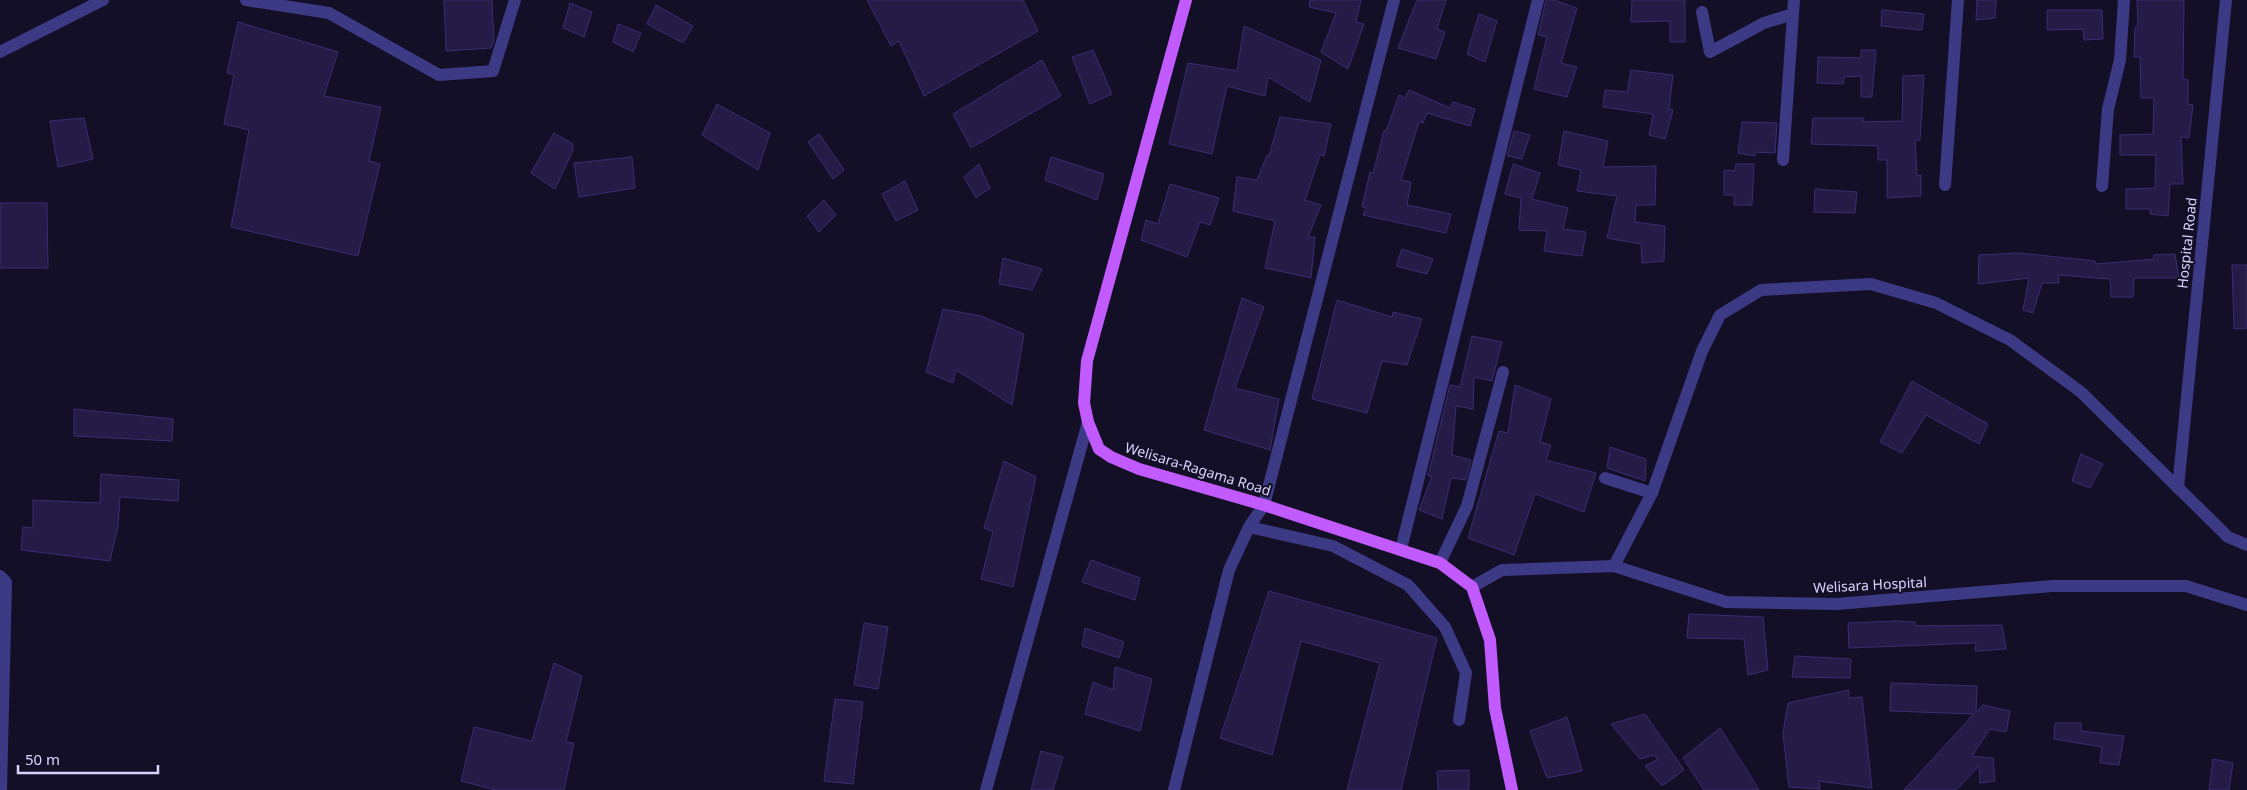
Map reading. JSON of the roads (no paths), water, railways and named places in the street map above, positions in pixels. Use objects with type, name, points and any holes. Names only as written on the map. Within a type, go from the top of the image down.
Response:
[{"type":"main road","name":"Welisara-Ragama Road","points":[[1186,0],[1087,361],[1084,403],[1088,422],[1099,449],[1117,460],[1140,469],[1264,504],[1440,563],[1472,587]]},
{"type":"main road","points":[[1472,587],[1490,640],[1495,708],[1512,790]]},
{"type":"street","points":[[0,38],[5,49],[102,0]]},
{"type":"street","points":[[246,0],[329,13],[439,75],[492,71],[515,0]]},
{"type":"street","points":[[1174,790],[1229,570],[1249,527],[1264,504],[1394,0]]},
{"type":"street","points":[[1401,549],[1538,0]]},
{"type":"street","points":[[1783,160],[1794,0]]},
{"type":"street","points":[[1945,185],[1958,0]]},
{"type":"street","points":[[2102,186],[2108,109],[2120,60],[2124,0]]},
{"type":"street","name":"Hospital Road","points":[[2178,488],[2226,0]]},
{"type":"street","points":[[1702,12],[1710,52],[1764,23],[1793,14]]},
{"type":"street","points":[[1614,566],[1652,492],[1702,351],[1720,315],[1761,290],[1871,284],[1936,302],[2010,340],[2081,392],[2228,537],[2247,545]]},
{"type":"street","points":[[1440,563],[1467,506],[1503,372]]},
{"type":"street","points":[[986,790],[1088,422]]},
{"type":"street","points":[[1605,478],[1652,492]]},
{"type":"street","points":[[1249,527],[1333,546],[1408,585],[1445,627],[1466,673],[1458,720]]},
{"type":"street","name":"Welisara Hospital","points":[[1472,587],[1502,570],[1614,566],[1726,602],[1837,604],[2052,586],[2186,586],[2247,605]]},
{"type":"street","points":[[0,576],[6,582],[1,790]]}]
